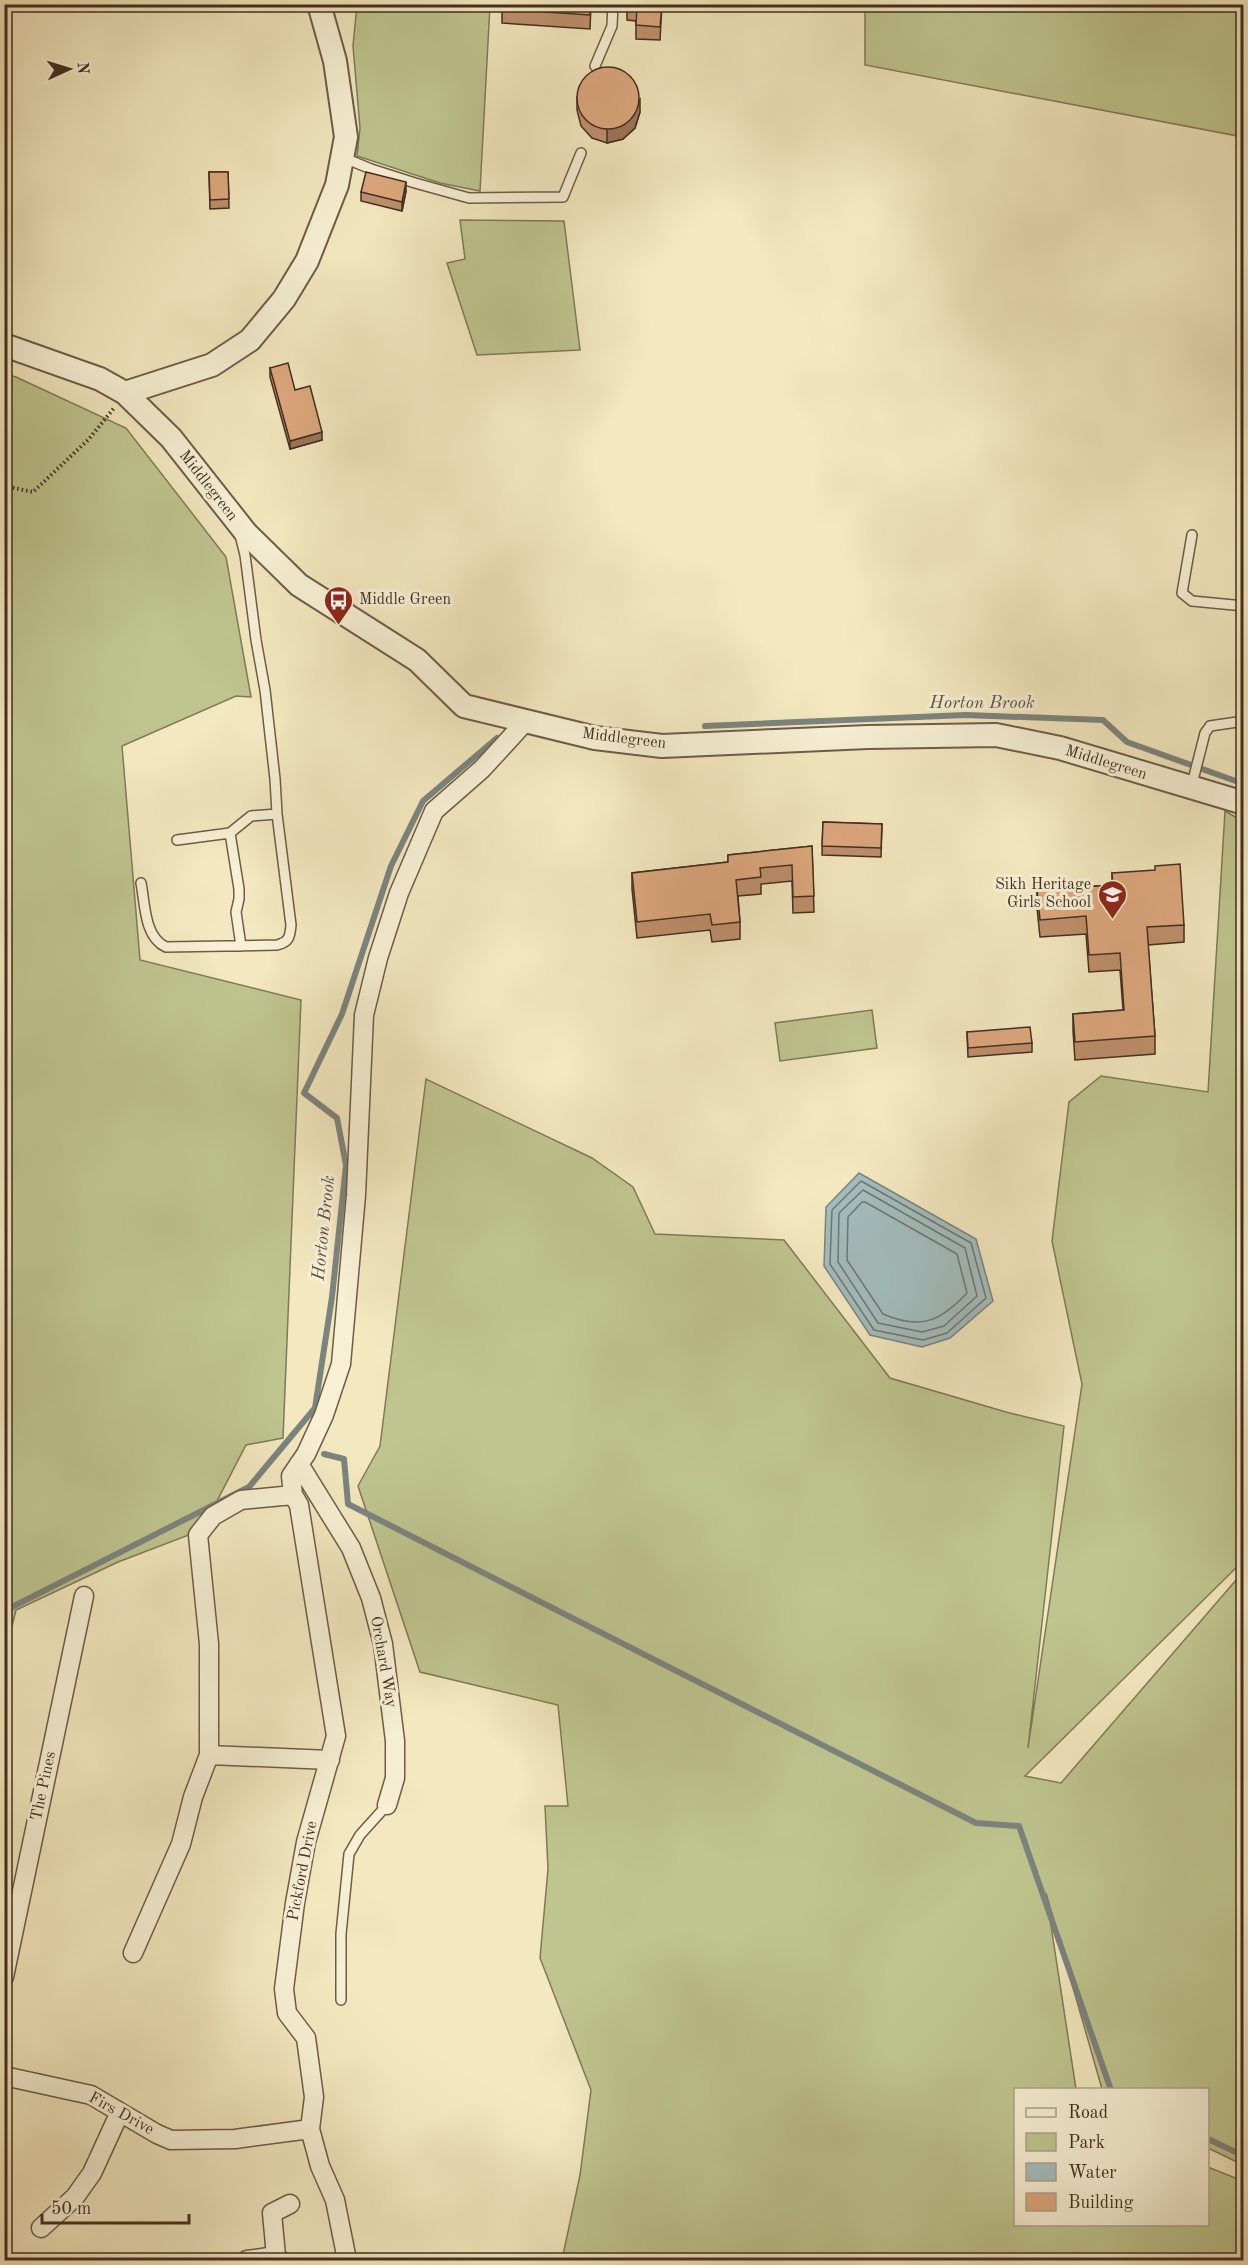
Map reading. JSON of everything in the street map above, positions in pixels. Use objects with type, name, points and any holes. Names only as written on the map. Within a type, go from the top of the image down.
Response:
[{"type":"street","points":[[126,393],[212,365],[250,340],[284,299],[307,261],[337,185],[346,137],[335,61],[320,4]]},
{"type":"street","name":"Middlegreen","points":[[4,345],[100,379],[126,393],[171,438],[238,524],[299,585],[417,660],[464,706],[595,738],[662,746],[868,737],[996,735],[1060,748],[1244,803]]},
{"type":"street","points":[[295,1470],[306,1454],[324,1415],[340,1364],[356,1195],[364,1015],[378,958],[399,893],[434,811],[482,769],[526,721]]},
{"type":"street","name":"Pickford Drive","points":[[295,1470],[293,1495],[299,1505],[336,1736],[306,1842],[295,1903],[285,1989],[286,2013],[306,2038],[314,2097],[310,2129],[320,2166],[335,2200],[345,2260]]},
{"type":"street","name":"Orchard Way","points":[[295,1470],[351,1548],[371,1598],[383,1644],[395,1741],[395,1778],[387,1805]]},
{"type":"street","points":[[133,1953],[182,1844],[193,1797],[209,1755],[209,1644],[198,1535],[213,1516],[241,1500],[293,1495]]},
{"type":"street","name":"The Pines","points":[[4,1977],[84,1596]]},
{"type":"street","points":[[209,1755],[330,1760]]},
{"type":"street","name":"Firs Drive","points":[[4,2076],[91,2095],[171,2140],[234,2139],[310,2129]]},
{"type":"street","points":[[41,2228],[75,2197],[92,2173],[120,2112]]},
{"type":"street","points":[[247,2260],[278,2258],[272,2213],[290,2204]]},
{"type":"lane","points":[[595,66],[612,26],[613,4]]},
{"type":"lane","points":[[342,157],[393,176],[469,198],[563,197],[581,153]]},
{"type":"lane","points":[[141,883],[152,935],[159,944],[166,947],[277,945],[286,943],[290,937],[289,904],[277,814],[265,690],[245,555],[238,524]]},
{"type":"lane","points":[[1192,535],[1182,593],[1192,601],[1244,606]]},
{"type":"lane","points":[[1191,789],[1205,733],[1210,726],[1244,721]]},
{"type":"lane","points":[[177,840],[230,834],[251,816],[277,814]]},
{"type":"lane","points":[[230,834],[239,889],[236,912],[241,946]]},
{"type":"lane","points":[[340,2000],[341,1934],[349,1854],[360,1835],[387,1805]]},
{"type":"path","points":[[4,486],[33,492],[89,439],[126,393]]},
{"type":"green space","points":[[357,5],[490,5],[480,191],[440,183],[357,156],[360,128],[353,46]]},
{"type":"green space","points":[[865,5],[1243,5],[1243,137],[865,65]]},
{"type":"green space","points":[[460,220],[564,221],[580,350],[477,355],[447,263],[465,259]]},
{"type":"green space","points":[[5,374],[126,428],[226,557],[251,697],[236,696],[122,746],[140,960],[301,1000],[283,1438],[246,1445],[202,1530],[118,1562],[16,1610],[5,1654]]},
{"type":"green space","points":[[1225,811],[1244,822],[1243,1561],[1025,1776],[1061,1783],[1243,1572],[1243,2165],[1209,2148],[1209,2088],[1102,2088],[1046,1893],[1076,2088],[1014,2088],[1014,2226],[1209,2226],[1209,2167],[1243,2181],[1243,2260],[562,2260],[580,2175],[591,2090],[540,1958],[548,1869],[545,1806],[568,1806],[558,1705],[420,1672],[358,1486],[380,1446],[426,1079],[592,1158],[633,1187],[655,1234],[784,1240],[890,1378],[1006,1412],[1064,1426],[1028,1748],[1082,1384],[1052,1241],[1069,1102],[1101,1076],[1208,1092]]},
{"type":"green space","points":[[872,1010],[877,1048],[780,1061],[775,1023]]},
{"type":"water","points":[[859,1173],[976,1239],[993,1301],[950,1338],[922,1347],[870,1335],[824,1266],[826,1207]]},
{"type":"building","points":[[502,4],[590,4],[590,15],[502,9]]},
{"type":"building","points":[[627,4],[662,4],[660,27],[636,25],[637,7],[627,6]]},
{"type":"building","points":[[608,67],[625,72],[630,76],[634,81],[639,98],[634,115],[630,120],[625,124],[608,129],[591,124],[586,120],[582,115],[577,98],[582,81],[586,76],[591,72]]},
{"type":"building","points":[[209,172],[228,172],[229,199],[210,200]]},
{"type":"building","points":[[366,172],[406,182],[402,202],[361,192]]},
{"type":"building","points":[[288,363],[295,390],[310,386],[322,432],[290,441],[270,368]]},
{"type":"building","points":[[823,822],[882,824],[881,848],[822,846]]},
{"type":"building","points":[[812,846],[814,896],[793,897],[792,865],[760,868],[761,877],[736,880],[740,922],[712,925],[710,914],[637,922],[632,873],[728,862],[728,855]]},
{"type":"building","points":[[1180,864],[1184,925],[1147,927],[1155,1036],[1075,1042],[1073,1014],[1124,1010],[1120,953],[1089,955],[1086,916],[1040,920],[1037,890],[1113,885],[1112,873],[1155,870],[1155,866]]},
{"type":"building","points":[[1030,1027],[1032,1043],[968,1048],[967,1032]]},
{"type":"waterway","name":"Horton Brook","points":[[705,726],[966,715],[1103,720],[1127,742],[1244,784]]},
{"type":"waterway","name":"Horton Brook","points":[[4,1623],[8,1609],[249,1487],[315,1408],[332,1297],[346,1165],[337,1118],[304,1093],[342,1014],[391,866],[423,801],[497,738]]},
{"type":"waterway","points":[[324,1454],[344,1459],[348,1504],[976,1823],[1019,1826],[1110,2088]]},
{"type":"waterway","points":[[1209,2139],[1244,2156]]},
{"type":"place","name":"Middle Green","points":[[338,626]]},
{"type":"place","name":"Sikh Heritage Girls School","points":[[1112,920]]}]
